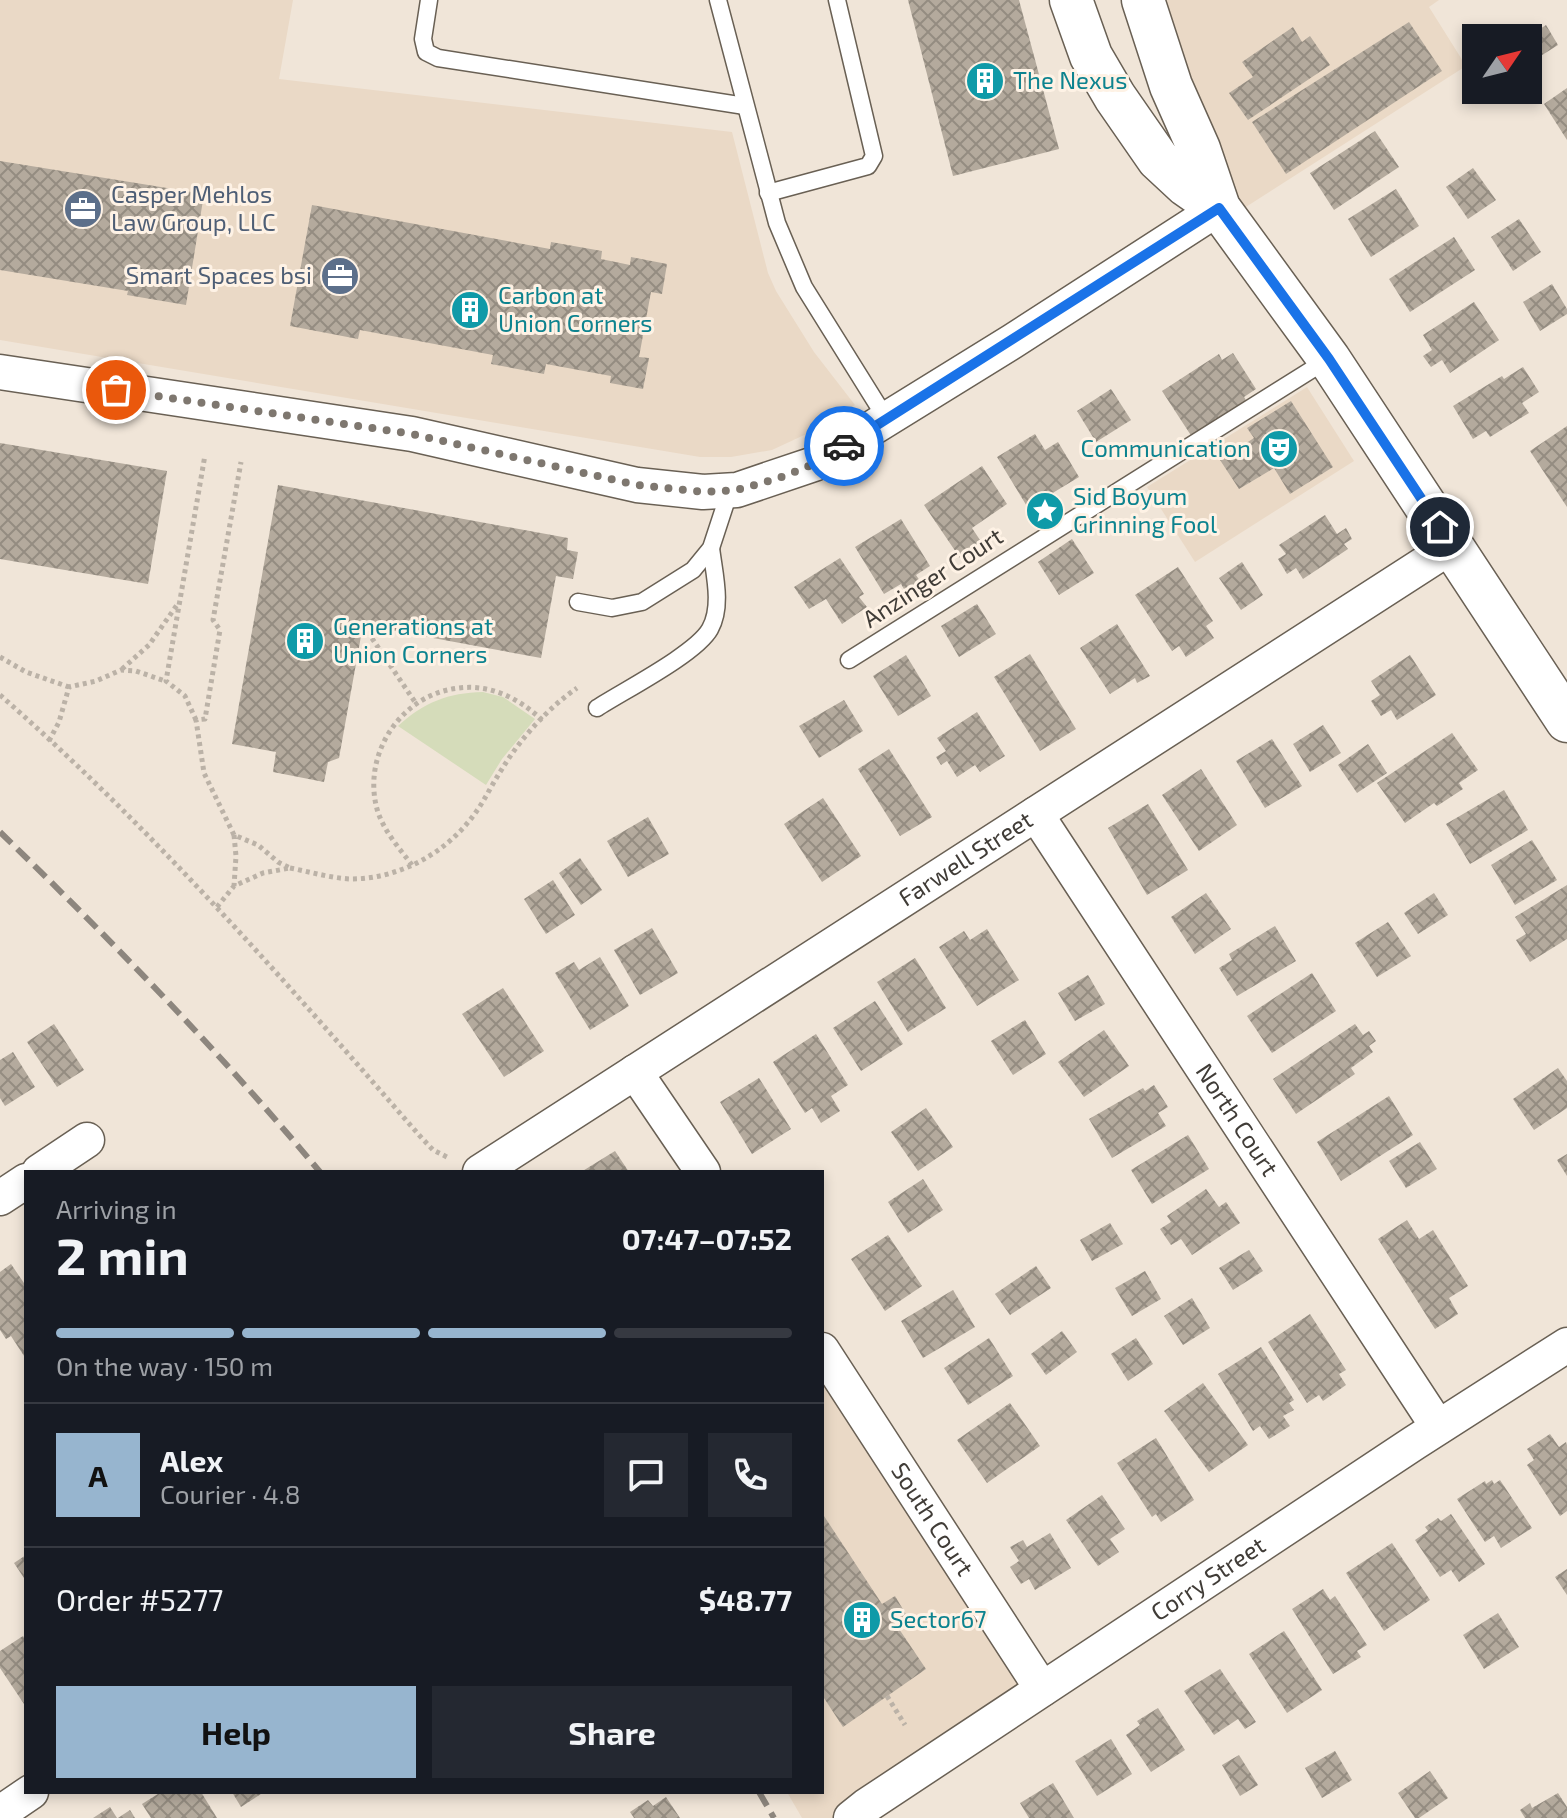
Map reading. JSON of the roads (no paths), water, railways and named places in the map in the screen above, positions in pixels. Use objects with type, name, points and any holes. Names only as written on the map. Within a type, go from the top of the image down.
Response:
[{"type":"street","points":[[1071,0],[1091,56],[1158,159],[1186,185],[1219,208]]},
{"type":"street","points":[[1143,0],[1171,86],[1199,149],[1219,208],[1329,359],[1567,721]]},
{"type":"street","points":[[0,372],[412,434],[637,485],[703,492],[730,490],[779,478],[814,464],[1219,208]]},
{"type":"street","name":"Farwell Street","points":[[468,1167],[635,1072],[1452,546]]},
{"type":"street","name":"North Court","points":[[1036,814],[1438,1427]]},
{"type":"street","points":[[635,1072],[702,1170]]},
{"type":"street","points":[[42,1170],[87,1140]]},
{"type":"street","points":[[0,1198],[24,1182]]},
{"type":"street","name":"Corry Street","points":[[851,1818],[1438,1427],[1567,1345]]},
{"type":"street","name":"South Court","points":[[824,1353],[1042,1689]]},
{"type":"street","points":[[0,1813],[28,1794]]},
{"type":"lane","points":[[429,0],[423,39],[426,52],[438,58],[745,106]]},
{"type":"lane","points":[[718,0],[777,223],[804,287],[887,420]]},
{"type":"lane","points":[[768,193],[868,166],[874,156],[837,0]]},
{"type":"lane","name":"Anzinger Court","points":[[849,660],[1329,359]]},
{"type":"lane","points":[[578,602],[612,608],[642,602],[693,570],[711,548],[730,490]]},
{"type":"lane","points":[[597,708],[698,644],[711,628],[716,609],[716,584],[711,548]]},
{"type":"railway","points":[[0,832],[164,998],[318,1170]]},
{"type":"railway","points":[[760,1794],[774,1818]]},
{"type":"place","name":"The Nexus","points":[[985,81]]},
{"type":"place","name":"Casper Mehlos Law Group, LLC","points":[[83,209]]},
{"type":"place","name":"Smart Spaces bsi","points":[[340,276]]},
{"type":"place","name":"Carbon at Union Corners","points":[[470,310]]},
{"type":"place","name":"Communication","points":[[1279,449]]},
{"type":"place","name":"Sid Boyum Grinning Fool","points":[[1045,511]]},
{"type":"place","name":"Generations at Union Corners","points":[[305,641]]},
{"type":"place","name":"Sector67","points":[[862,1620]]}]
